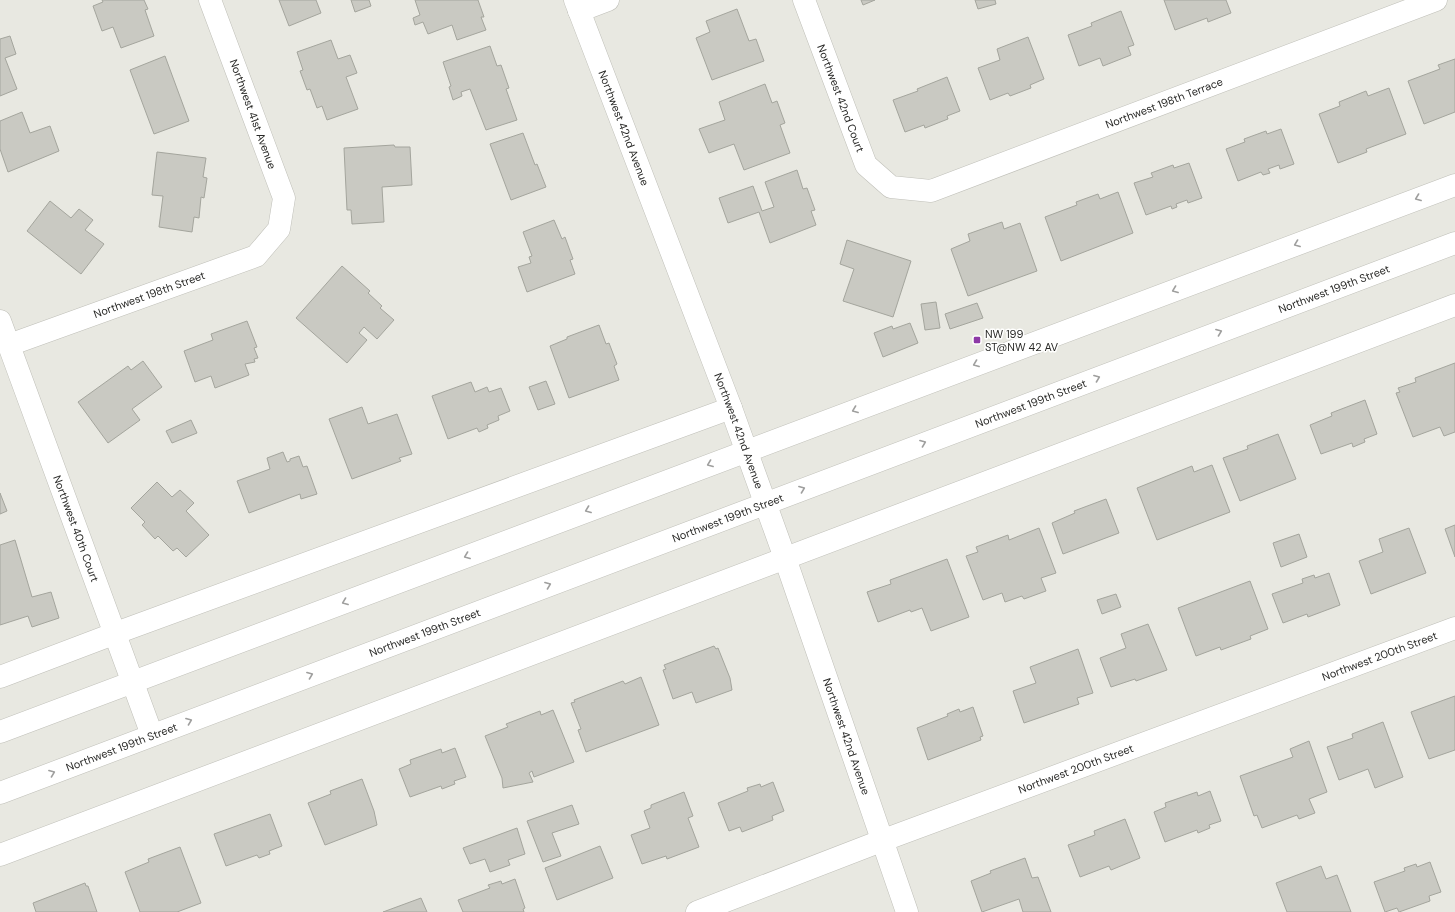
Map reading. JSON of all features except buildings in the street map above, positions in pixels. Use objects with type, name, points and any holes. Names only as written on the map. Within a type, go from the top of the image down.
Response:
[{"type":"street","name":"Northwest 41st Avenue","points":[[210,0],[284,198],[279,229]]},
{"type":"street","points":[[577,5],[608,0]]},
{"type":"street","name":"Northwest 42nd Court","points":[[804,0],[866,165],[891,187]]},
{"type":"street","name":"Northwest 198th Terrace","points":[[891,187],[931,191],[1436,0]]},
{"type":"street","name":"Northwest 42nd Avenue","points":[[577,5],[731,408],[785,558],[881,842],[907,912]]},
{"type":"street","points":[[0,732],[1455,185]]},
{"type":"street","name":"Northwest 198th Street","points":[[9,345],[256,256],[279,229]]},
{"type":"street","name":"Northwest 199th Street","points":[[0,793],[1455,243]]},
{"type":"street","points":[[0,855],[1455,305]]},
{"type":"street","name":"Northwest 40th Court","points":[[0,321],[116,633],[152,735]]},
{"type":"street","points":[[0,677],[116,633],[731,408]]},
{"type":"street","name":"Northwest 200th Street","points":[[697,912],[1455,628]]},
{"type":"place","name":"NW 199 ST@NW 42 AV","points":[[977,340]]}]
